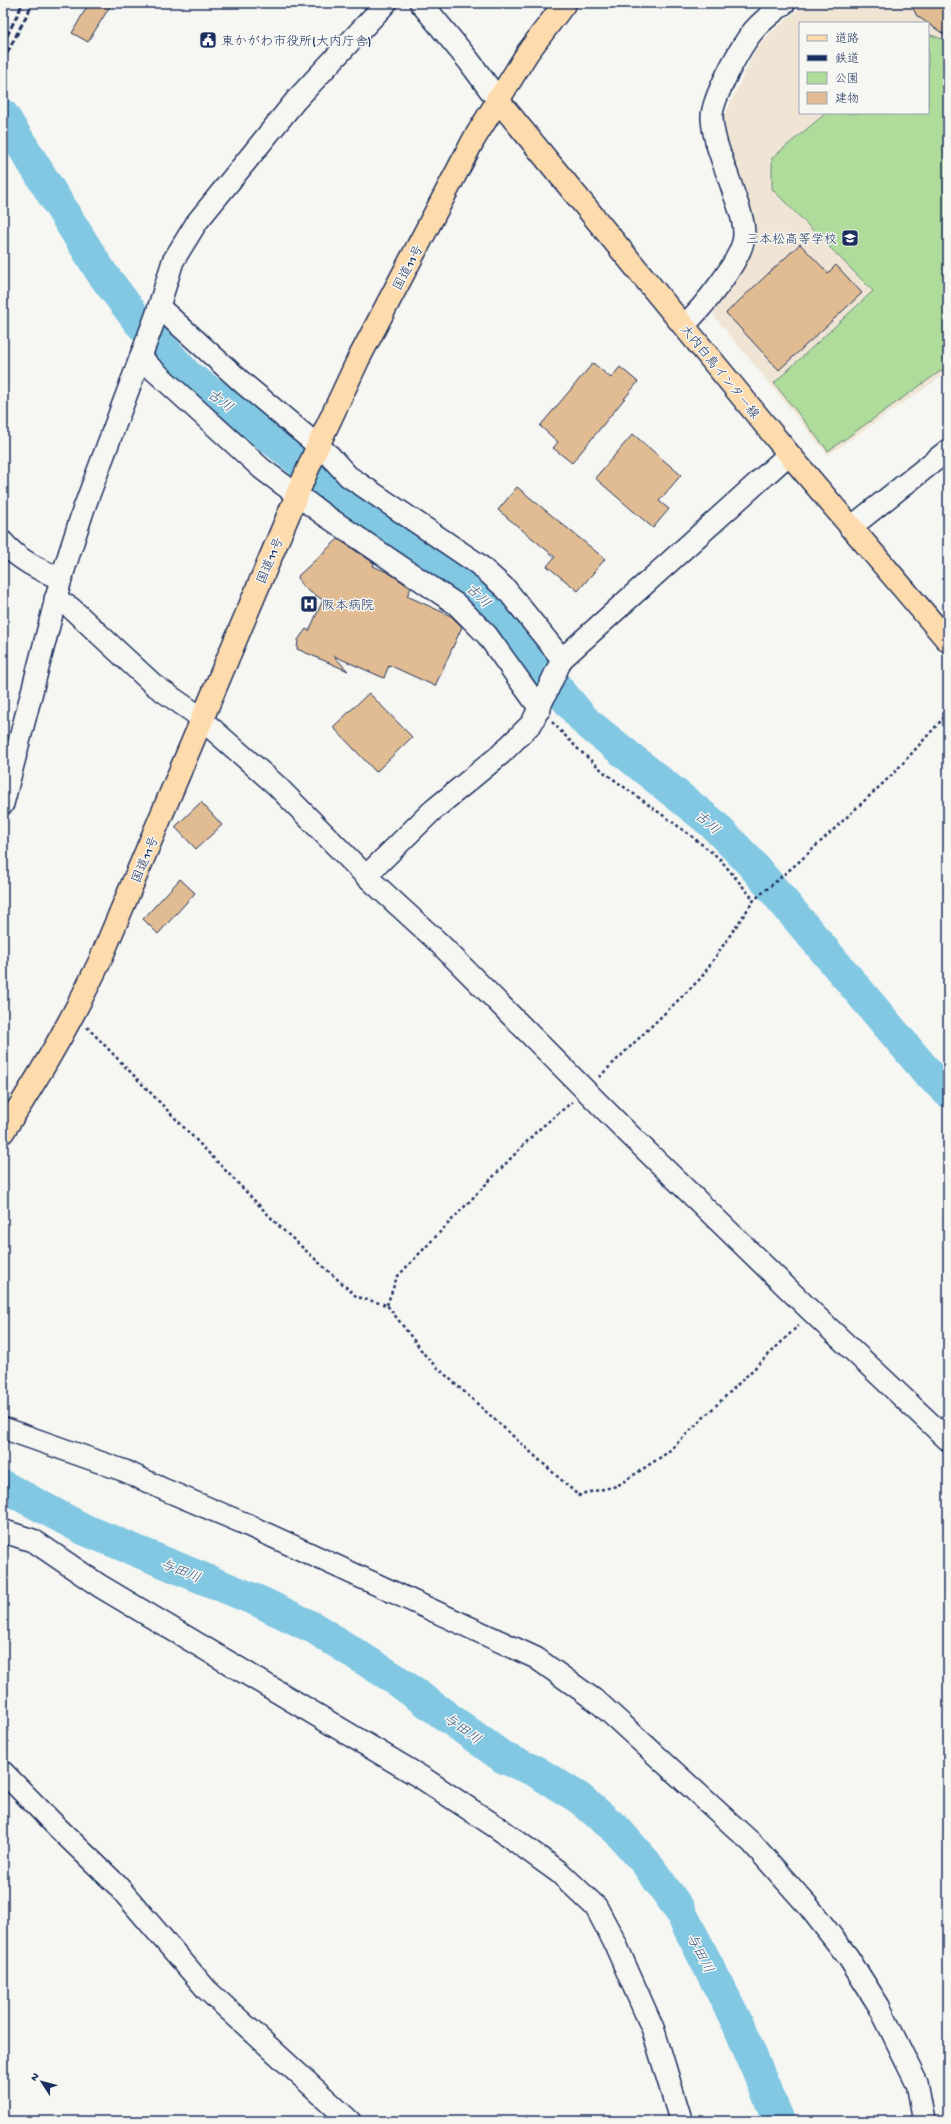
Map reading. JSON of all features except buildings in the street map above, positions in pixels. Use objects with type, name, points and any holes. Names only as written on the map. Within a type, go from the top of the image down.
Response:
[{"type":"main road","name":"国道11号","points":[[3,1132],[39,1077],[75,1013],[99,963],[316,450],[358,360],[497,99],[528,52],[565,3]]},
{"type":"main road","name":"大内白鳥インター線","points":[[497,99],[850,528],[948,641]]},
{"type":"street","points":[[3,804],[61,578],[84,508],[158,312],[173,261],[197,222],[296,100],[386,3]]},
{"type":"street","points":[[421,3],[497,99]]},
{"type":"street","points":[[684,326],[702,309],[738,254],[744,240],[742,219],[715,133],[712,118],[714,102],[746,40],[755,29],[785,3]]},
{"type":"street","points":[[158,312],[316,450],[329,455],[348,476],[478,564],[506,589],[561,662]]},
{"type":"street","points":[[142,352],[148,365],[262,468],[299,491],[456,604],[487,635],[542,705]]},
{"type":"street","points":[[850,528],[948,450]]},
{"type":"street","points":[[366,876],[432,811],[501,754],[532,723],[542,705],[561,662],[789,454]]},
{"type":"street","points":[[3,542],[12,553],[44,572],[61,578]]},
{"type":"street","points":[[55,599],[71,608],[154,685],[193,712],[276,785],[366,876],[438,942],[812,1312],[948,1440]]},
{"type":"street","points":[[3,1428],[125,1471],[241,1522],[536,1658],[599,1703],[752,1842],[809,1907],[848,1957],[879,2006],[917,2083],[924,2121]]},
{"type":"street","points":[[3,1531],[34,1541],[100,1586],[424,1779],[498,1828],[559,1872],[596,1907],[614,1941],[653,2029],[681,2121]]},
{"type":"street","points":[[3,1772],[117,1885],[207,1990],[350,2121]]},
{"type":"path","points":[[542,705],[577,748],[606,773],[719,858],[754,900]]},
{"type":"path","points":[[387,1305],[398,1278],[537,1131],[586,1090],[701,978],[760,893],[780,878],[894,773],[948,713]]},
{"type":"path","points":[[75,1013],[282,1229],[357,1297],[387,1305],[428,1359],[579,1496],[581,1494],[617,1486],[667,1453],[812,1312]]},
{"type":"shaded area","name":"三本松高等学校","points":[[805,3],[948,3],[948,372],[828,455],[714,316],[716,299],[751,250],[721,123],[758,44]]},
{"type":"green space","points":[[929,34],[948,41],[948,371],[945,374],[942,370],[828,451],[774,383],[873,291],[772,189],[772,158],[825,114],[929,114]]},
{"type":"waterway","name":"古川","points":[[3,115],[101,272],[139,322],[188,376],[238,412],[374,521],[458,574],[500,616],[539,667],[586,722],[712,823],[750,862],[927,1072],[948,1092]]},
{"type":"waterway","name":"与田川","points":[[3,1486],[83,1529],[258,1601],[314,1628],[392,1677],[504,1758],[535,1771],[579,1798],[617,1830],[646,1863],[679,1909],[737,2022],[779,2121]]},
{"type":"railway","points":[[3,44],[23,3]]},
{"type":"railway","points":[[3,61],[33,3]]},
{"type":"place","name":"東かがわ市役所(大内庁舎)","points":[[208,40]]},
{"type":"place","name":"三本松高等学校","points":[[850,238]]},
{"type":"place","name":"阪本病院","points":[[309,604]]}]
